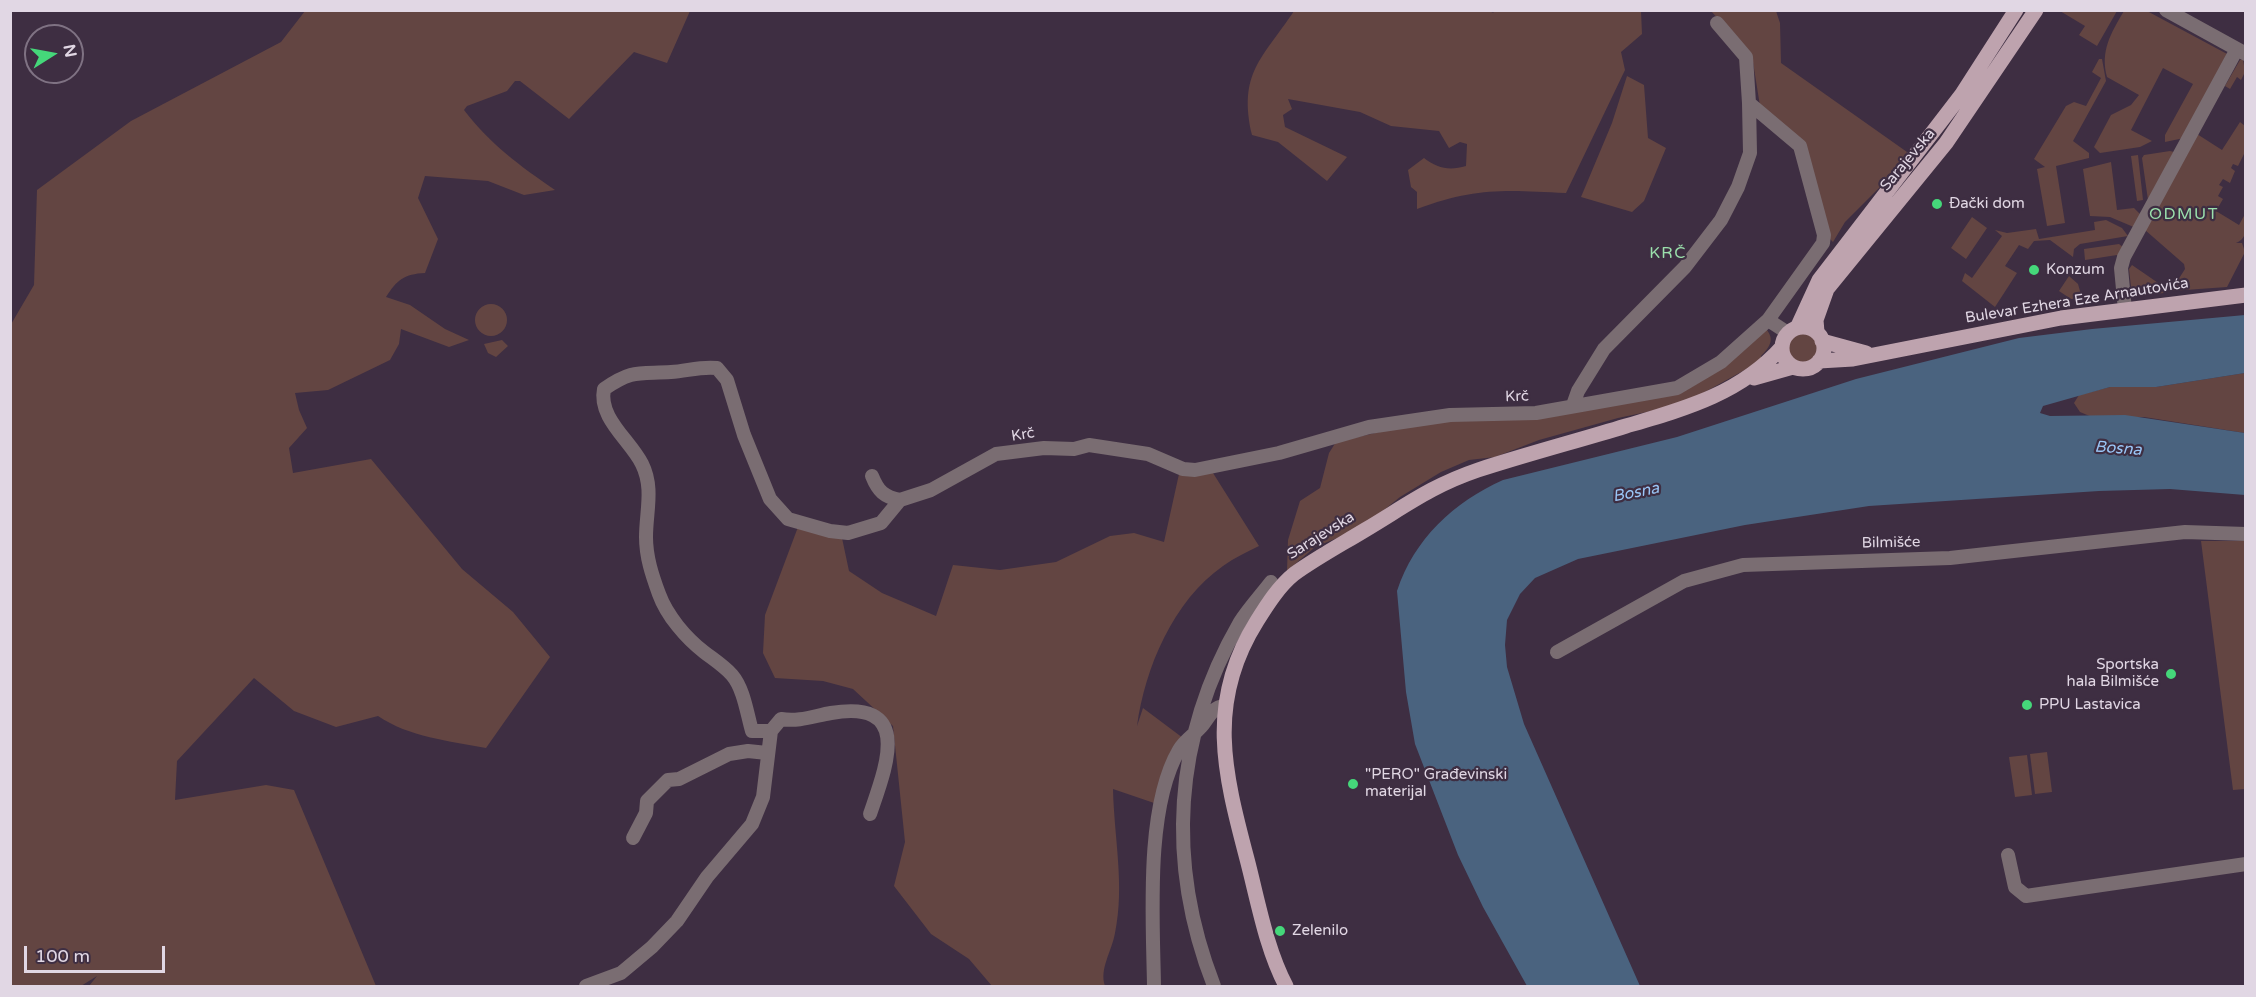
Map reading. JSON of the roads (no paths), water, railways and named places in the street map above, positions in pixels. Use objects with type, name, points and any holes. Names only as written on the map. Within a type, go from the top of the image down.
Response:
[{"type":"main road","name":"Sarajevska","points":[[1286,987],[1265,926],[1232,802],[1225,751],[1224,706],[1232,672],[1248,635],[1281,589],[1293,575],[1432,487],[1478,470],[1718,396],[1763,367],[1789,336],[1819,280],[1950,110],[1994,49],[2016,10]]},
{"type":"main road","name":"Sarajevska","points":[[1819,337],[1816,320],[1820,303],[1833,280],[1946,143],[1976,103],[2036,10]]},
{"type":"main road","name":"Bulevar Ezhera Eze Arnautovića","points":[[1819,361],[1840,361],[1989,331],[2246,295]]},
{"type":"main road","points":[[1808,328],[1819,337],[1824,349],[1819,361],[1807,369],[1793,367],[1784,358],[1789,336],[1808,328]]},
{"type":"main road","name":"Bulevar Ezhera Eze Arnautovića","points":[[1819,337],[1856,352],[1878,354]]},
{"type":"main road","name":"Sarajevska","points":[[1742,382],[1793,367]]},
{"type":"street","points":[[2126,310],[2122,285],[2124,257],[2241,52],[2166,10]]},
{"type":"street","points":[[1573,405],[1578,391],[1604,350],[1685,267],[1721,220],[1738,188],[1750,153],[1746,57],[1717,22]]},
{"type":"street","name":"Krč","points":[[900,500],[931,490],[996,454],[1044,448],[1074,449],[1089,445],[1148,454],[1183,469],[1195,470],[1280,453],[1368,427],[1450,415],[1536,413],[1677,388],[1721,362],[1768,320],[1814,257],[1824,236],[1800,146],[1749,103]]},
{"type":"street","points":[[1768,320],[1789,336]]},
{"type":"street","points":[[771,731],[752,731],[732,675],[697,646],[673,620],[660,598],[648,566],[646,536],[650,504],[647,479],[642,464],[606,411],[602,398],[604,389],[637,372],[717,368],[727,380],[744,435],[770,499],[788,519],[848,533],[881,523],[900,500]]},
{"type":"street","points":[[872,476],[878,490],[888,498],[900,500]]},
{"type":"street","name":"Bilmišće","points":[[1557,652],[1684,580],[1743,565],[1950,558],[2046,546],[2072,546],[2122,537],[2185,532],[2246,534]]},
{"type":"street","points":[[1214,987],[1200,951],[1185,881],[1182,836],[1185,778],[1193,735],[1220,660],[1242,620],[1271,582]]},
{"type":"street","points":[[1154,987],[1154,870],[1161,803],[1178,753],[1213,711],[1224,706]]},
{"type":"street","points":[[586,987],[621,974],[677,921],[707,877],[752,824],[763,797],[771,731],[781,719],[804,719],[858,711],[873,715],[886,730],[889,740],[879,788],[870,814]]},
{"type":"street","points":[[633,838],[646,813],[647,801],[668,780],[679,779],[729,754],[748,751],[767,753]]},
{"type":"street","points":[[2008,855],[2015,887],[2026,896],[2246,864]]},
{"type":"water","name":"Bosna","points":[[2245,315],[2245,373],[2156,387],[2110,387],[2043,406],[2040,413],[2050,416],[2125,415],[2245,433],[2245,495],[2170,489],[2099,491],[1869,506],[1745,525],[1578,559],[1535,578],[1520,594],[1507,620],[1505,645],[1507,667],[1524,724],[1640,986],[1527,986],[1483,907],[1458,855],[1415,744],[1406,692],[1397,591],[1414,555],[1438,524],[1468,499],[1503,480],[1677,437],[1856,379],[2019,338]]},
{"type":"place","name":"Đački dom","points":[[1937,204]]},
{"type":"place","name":"Konzum","points":[[2034,270]]},
{"type":"place","name":"Sportska hala Bilmišće","points":[[2171,674]]},
{"type":"place","name":"PPU Lastavica","points":[[2027,705]]},
{"type":"place","name":"\"PERO\" Građevinski materijal","points":[[1353,784]]},
{"type":"place","name":"Zelenilo","points":[[1280,931]]},
{"type":"district","name":"ODMUT","points":[[2184,215]]},
{"type":"district","name":"KRČ","points":[[1668,254]]}]
